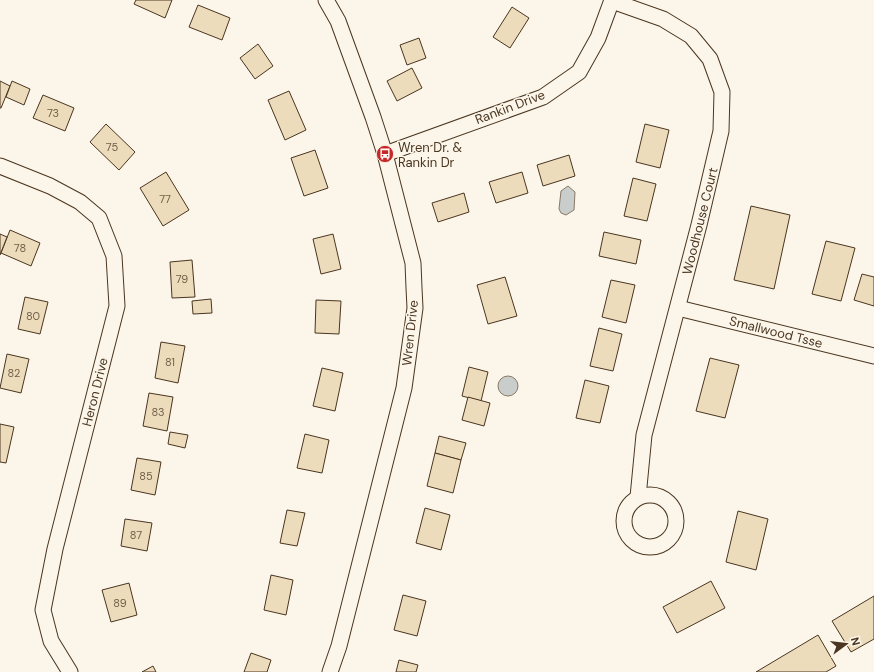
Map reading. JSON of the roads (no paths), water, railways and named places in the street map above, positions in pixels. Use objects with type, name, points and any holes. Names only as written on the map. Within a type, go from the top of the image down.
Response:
[{"type":"street","name":"Wren Drive","points":[[326,0],[338,21],[385,154],[413,263],[415,308],[402,395],[341,638],[330,672]]},
{"type":"street","name":"Rankin Drive","points":[[385,154],[543,96],[579,72],[598,38],[612,0]]},
{"type":"street","name":"Woodhouse Court","points":[[612,0],[663,19],[691,36],[710,59],[722,92],[721,130],[678,308],[644,435],[638,497]]},
{"type":"street","name":"Heron Drive","points":[[0,166],[50,186],[80,202],[99,218],[114,256],[117,306],[55,549],[43,610],[51,641],[70,672]]},
{"type":"street","name":"Smallwood Tsse","points":[[678,308],[874,356]]},
{"type":"place","name":"Wren Dr. & Rankin Dr","points":[[385,154]]}]
